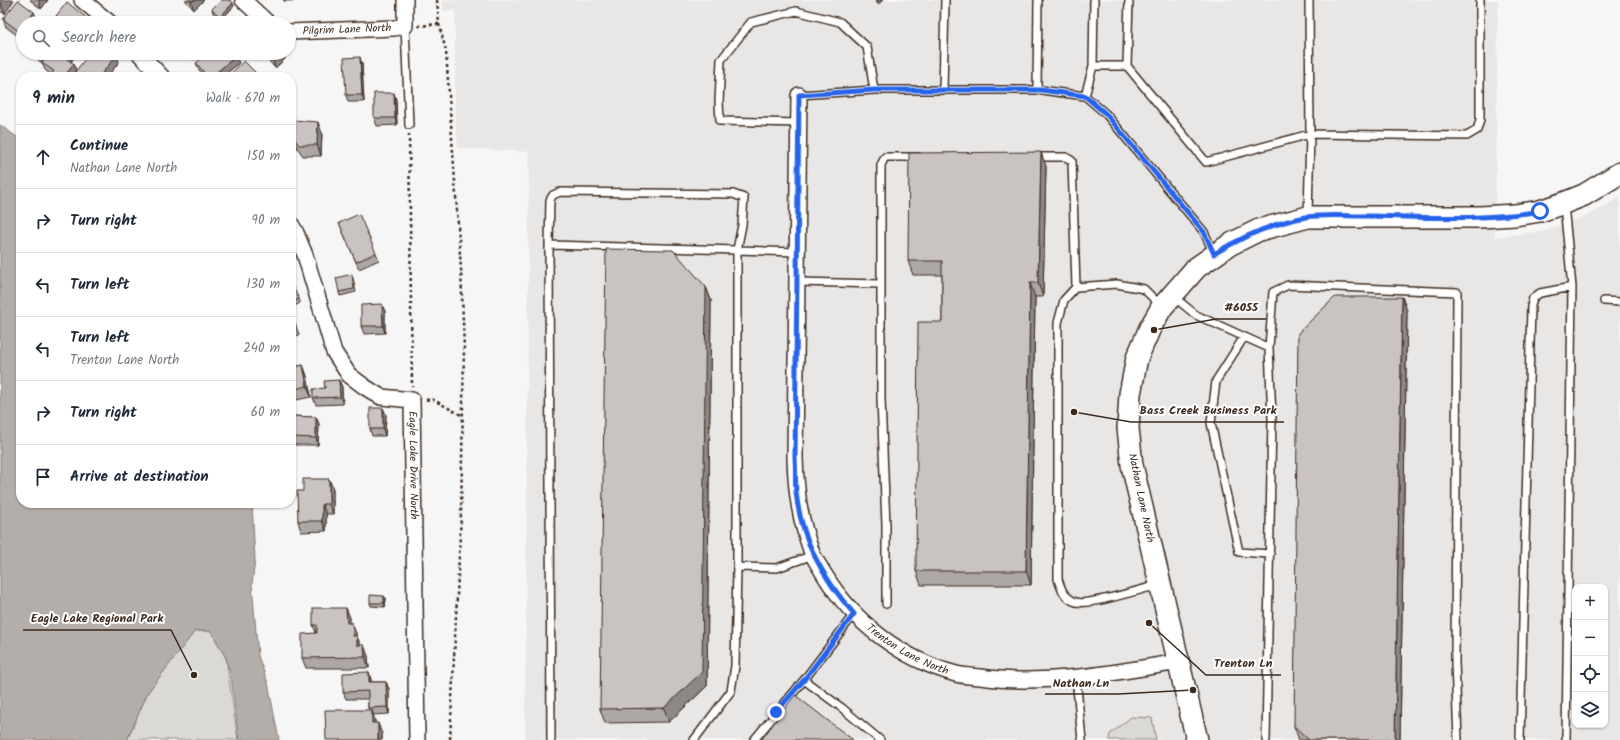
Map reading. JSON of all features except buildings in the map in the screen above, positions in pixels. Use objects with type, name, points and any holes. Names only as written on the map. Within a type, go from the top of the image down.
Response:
[{"type":"street","points":[[82,0],[101,16]]},
{"type":"street","points":[[243,0],[260,16]]},
{"type":"street","points":[[405,0],[405,26]]},
{"type":"street","name":"Pilgrim Lane North","points":[[296,32],[394,28],[405,26]]},
{"type":"street","points":[[146,60],[157,72]]},
{"type":"street","name":"Trenton Lane North","points":[[799,95],[799,252],[795,458],[796,492],[803,524],[813,554],[835,592],[854,614],[892,646],[923,662],[957,674],[995,679],[1043,680],[1076,677],[1178,662]]},
{"type":"street","name":"Nathan Lane North","points":[[1178,662],[1132,466],[1128,428],[1130,394],[1137,358],[1150,328],[1167,301],[1196,268],[1214,254],[1259,230],[1308,217],[1515,216],[1540,211],[1564,203],[1584,194],[1620,173]]},
{"type":"street","name":"Eagle Lake Drive North","points":[[296,233],[305,255],[334,352],[349,375],[381,397],[412,400],[417,740]]},
{"type":"street","points":[[1178,662],[1197,740]]},
{"type":"lane","points":[[943,90],[945,0]]},
{"type":"lane","points":[[1037,90],[1038,0]]},
{"type":"lane","points":[[1085,96],[1093,66],[1094,0]]},
{"type":"lane","points":[[1129,0],[1127,66],[1206,162],[1310,134],[1467,136],[1477,130],[1480,120],[1480,0]]},
{"type":"lane","points":[[1308,217],[1310,134],[1309,0]]},
{"type":"lane","points":[[799,123],[720,121],[719,102],[721,60],[751,22],[796,11],[840,22],[867,48],[874,90]]},
{"type":"lane","points":[[405,26],[409,125]]},
{"type":"lane","points":[[1093,66],[1127,66]]},
{"type":"lane","points":[[799,95],[874,90],[1037,90],[1085,96],[1106,114],[1204,232],[1214,254]]},
{"type":"lane","points":[[886,604],[886,525],[881,399],[881,165],[885,157],[924,157]]},
{"type":"lane","points":[[1027,157],[1066,157],[1072,161],[1076,287]]},
{"type":"lane","points":[[551,740],[549,246],[550,200],[553,194],[560,192],[733,194],[744,198],[742,225],[737,250],[737,567],[735,666],[731,692],[694,740]]},
{"type":"lane","points":[[1564,203],[1572,287],[1566,740]]},
{"type":"lane","points":[[549,246],[799,252]]},
{"type":"lane","points":[[798,282],[881,284]]},
{"type":"lane","points":[[1160,584],[1094,601],[1076,602],[1063,594],[1058,579],[1058,323],[1064,300],[1076,287],[1117,284],[1144,289],[1196,315],[1269,348]]},
{"type":"lane","points":[[1266,740],[1272,418],[1269,348],[1273,292],[1288,285],[1457,292],[1455,662],[1458,740]]},
{"type":"lane","points":[[1520,740],[1531,306],[1534,298],[1540,293],[1572,287]]},
{"type":"lane","points":[[1604,301],[1620,302]]},
{"type":"lane","points":[[1244,337],[1216,381],[1210,423],[1239,552],[1270,554]]},
{"type":"lane","points":[[737,567],[777,568],[813,554]]},
{"type":"lane","points":[[754,740],[804,680],[854,614]]},
{"type":"lane","points":[[1076,677],[1082,740]]},
{"type":"lane","points":[[804,680],[842,708],[880,740]]},
{"type":"path","points":[[437,0],[439,24],[446,51],[462,268],[464,349],[461,514],[450,740]]},
{"type":"path","points":[[405,26],[439,24]]},
{"type":"path","points":[[409,125],[412,400],[432,400],[463,416]]},
{"type":"shaded area","points":[[443,0],[1498,0],[1495,237],[1544,231],[1591,214],[1620,197],[1620,740],[525,740],[529,152],[458,148],[455,118],[455,11],[443,11]]},
{"type":"shaded area","points":[[0,125],[16,136],[16,508],[252,508],[255,560],[252,584],[258,656],[268,683],[279,740],[239,740],[231,677],[226,658],[211,631],[195,631],[148,692],[127,740],[0,740]]},
{"type":"shaded area","points":[[195,631],[211,631],[226,658],[238,740],[127,740],[148,692]]},
{"type":"shaded area","points":[[1131,717],[1152,718],[1156,740],[1109,740],[1110,734]]},
{"type":"place","name":"#6055","points":[[1154,330]]},
{"type":"place","name":"Bass Creek Business Park","points":[[1074,412]]},
{"type":"place","name":"Trenton Ln","points":[[1149,623]]},
{"type":"place","name":"Eagle Lake Regional Park","points":[[194,675]]},
{"type":"place","name":"Nathan Ln","points":[[1193,690]]},
{"type":"route","points":[[776,712],[804,680],[854,614],[835,592],[813,554],[803,524],[796,492],[795,458],[799,95],[874,90],[1041,90],[1085,96],[1106,114],[1204,232],[1214,254],[1259,230],[1308,217],[1480,217],[1515,216],[1540,211]]}]
